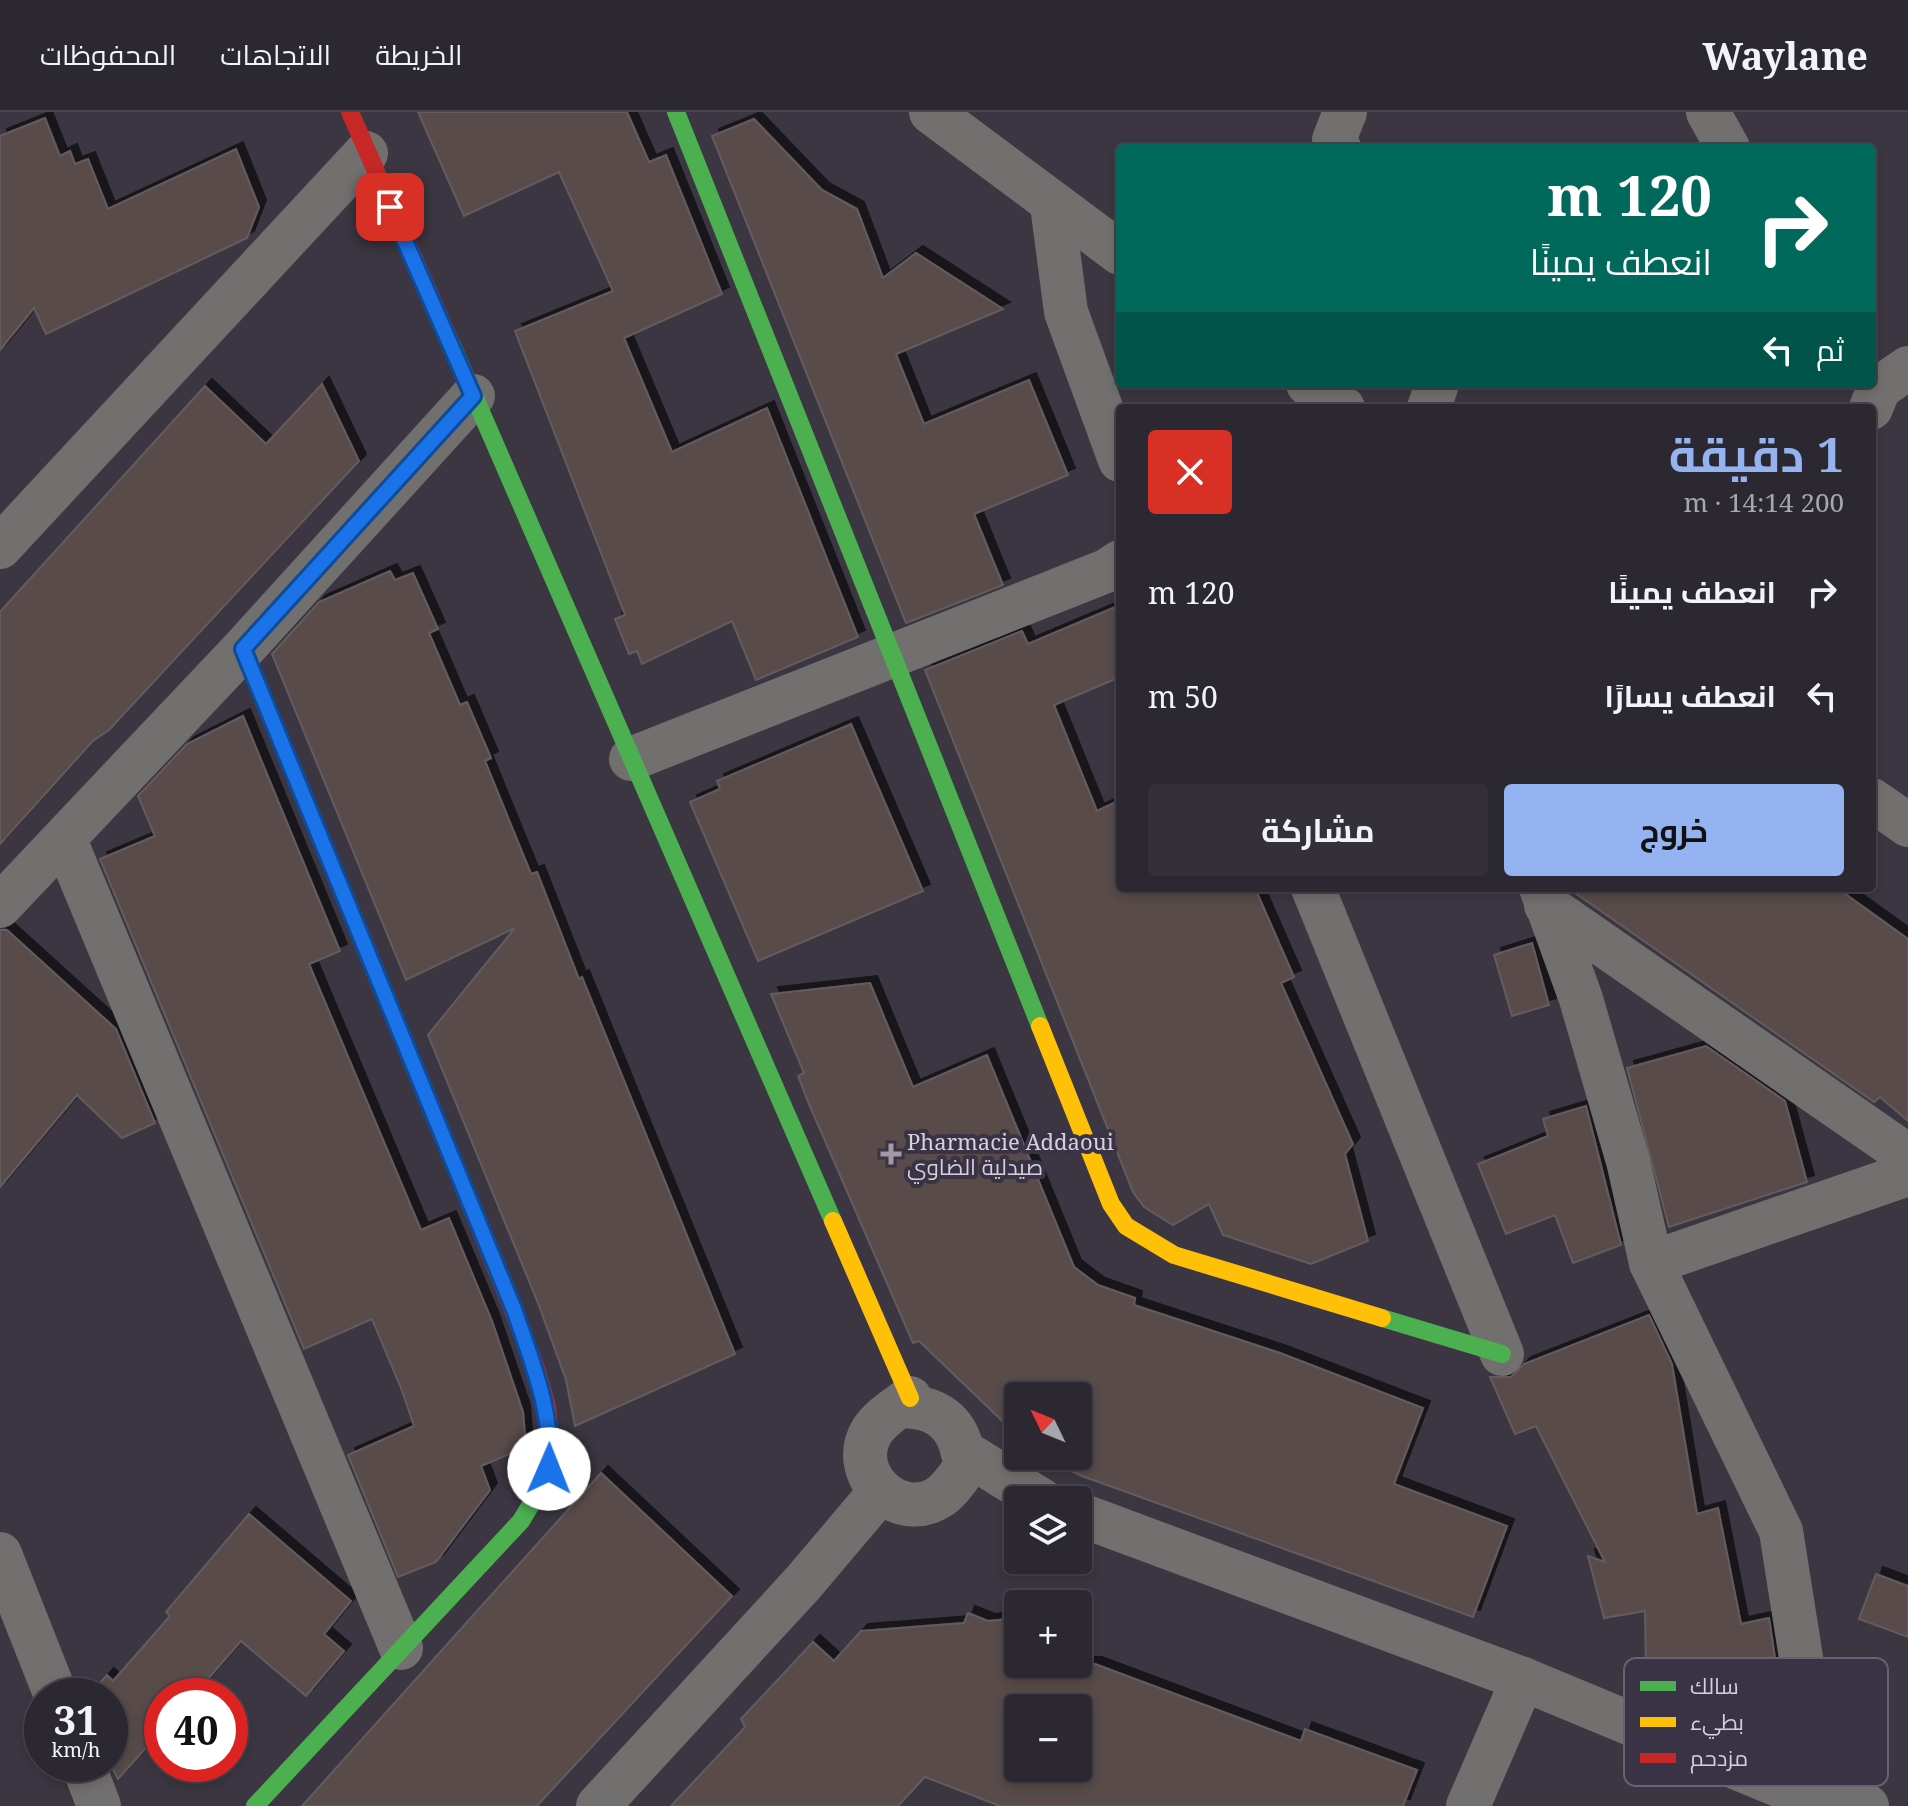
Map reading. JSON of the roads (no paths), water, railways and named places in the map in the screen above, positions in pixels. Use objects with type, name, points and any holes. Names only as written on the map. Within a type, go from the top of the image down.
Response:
[{"type":"street","points":[[350,112],[913,1407],[925,1408],[947,1421],[961,1442],[963,1454],[1019,1486]]},
{"type":"street","points":[[676,112],[1111,1204],[1126,1226],[1174,1255],[1502,1354]]},
{"type":"street","points":[[931,112],[1116,250]]},
{"type":"street","points":[[1336,144],[1334,140],[1345,112]]},
{"type":"street","points":[[1708,112],[1726,144]]},
{"type":"street","points":[[0,547],[366,153]]},
{"type":"street","points":[[1052,205],[1066,312],[1116,449]]},
{"type":"street","points":[[1314,388],[1337,404]]},
{"type":"street","points":[[0,906],[243,649],[473,396]]},
{"type":"street","points":[[631,759],[1116,565]]},
{"type":"street","points":[[243,649],[515,1312],[544,1395],[551,1436],[549,1469],[521,1521],[255,1806]]},
{"type":"street","points":[[1876,803],[1908,825]]},
{"type":"street","points":[[65,840],[401,1648]]},
{"type":"street","points":[[1315,892],[1502,1354]]},
{"type":"street","points":[[1543,896],[1908,1156]]},
{"type":"street","points":[[1543,896],[1581,999],[1628,1161],[1651,1263],[1781,1531],[1801,1658]]},
{"type":"street","points":[[1651,1263],[1908,1174]]},
{"type":"street","points":[[910,1398],[878,1423],[866,1445],[867,1470],[880,1492],[902,1504],[928,1503],[949,1489],[972,1457]]},
{"type":"street","points":[[598,1806],[803,1583],[880,1492]]},
{"type":"street","points":[[1092,1519],[1523,1679],[1624,1724]]},
{"type":"street","points":[[0,1554],[49,1678]]},
{"type":"street","points":[[1468,1806],[1523,1679]]},
{"type":"street","points":[[90,1782],[99,1806]]},
{"type":"street","points":[[1766,1786],[1795,1799],[1867,1806]]},
{"type":"place","name":"Pharmacie Addaoui صيدلية الضاوي","points":[[891,1154]]}]
